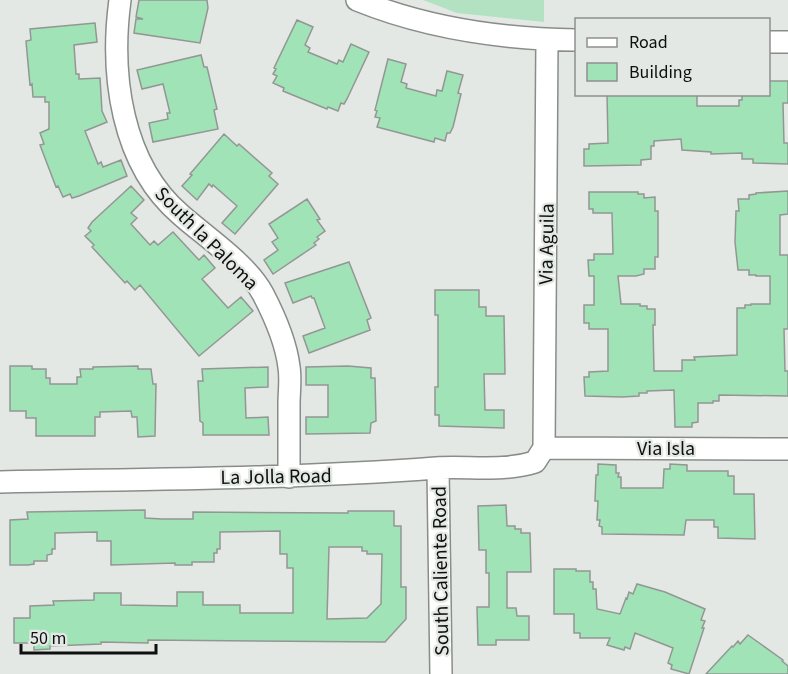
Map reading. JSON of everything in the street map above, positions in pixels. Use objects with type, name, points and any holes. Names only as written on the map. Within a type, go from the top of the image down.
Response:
[{"type":"street","name":"South la Paloma","points":[[120,0],[117,64],[122,109],[135,152],[153,183],[178,213],[240,266],[262,291],[278,325],[289,368],[289,477]]},
{"type":"street","points":[[357,0],[389,13],[466,31],[547,40],[575,40]]},
{"type":"street","name":"Via Aguila","points":[[544,448],[547,40]]},
{"type":"street","points":[[770,42],[788,42]]},
{"type":"street","name":"La Jolla Road","points":[[0,482],[289,477],[374,474],[438,468],[519,467],[535,462],[544,448]]},
{"type":"street","name":"Via Isla","points":[[544,448],[788,449]]},
{"type":"street","name":"South Caliente Road","points":[[438,468],[441,674]]},
{"type":"green space","points":[[423,0],[544,0],[544,22],[457,13]]},
{"type":"building","points":[[139,0],[207,0],[208,8],[200,43],[134,33],[136,19],[143,19],[136,17]]},
{"type":"building","points":[[297,20],[313,27],[305,45],[310,48],[308,52],[337,64],[339,60],[343,62],[351,44],[369,52],[347,99],[344,104],[341,103],[338,111],[328,107],[327,109],[283,91],[284,88],[273,83],[277,76],[273,74],[276,69],[274,68]]},
{"type":"building","points":[[95,23],[97,42],[74,45],[76,74],[79,74],[79,79],[100,78],[102,111],[107,122],[85,131],[98,164],[101,162],[103,167],[121,160],[127,176],[79,196],[72,198],[70,194],[63,197],[58,186],[56,187],[40,145],[44,144],[40,133],[49,129],[49,102],[45,102],[45,97],[33,97],[26,41],[31,40],[30,29]]},
{"type":"building","points":[[201,55],[204,67],[207,67],[217,109],[214,110],[218,129],[153,142],[149,123],[168,119],[167,113],[170,113],[163,84],[142,89],[137,70]]},
{"type":"building","points":[[388,59],[406,64],[401,82],[407,84],[406,88],[436,96],[437,90],[442,91],[447,71],[463,75],[453,127],[450,133],[447,133],[445,141],[435,138],[434,142],[377,127],[380,118],[375,117],[377,111],[375,110]]},
{"type":"building","points":[[770,81],[788,81],[788,103],[783,103],[784,143],[788,143],[788,164],[753,163],[753,159],[742,159],[742,153],[711,154],[711,152],[682,150],[681,139],[654,141],[654,146],[651,146],[651,159],[641,160],[641,165],[584,166],[584,149],[589,149],[589,144],[608,143],[607,96],[697,96],[697,106],[739,106],[739,100],[742,100],[742,96],[770,96]]},
{"type":"building","points":[[224,134],[272,173],[269,176],[278,184],[235,234],[222,223],[237,206],[213,185],[212,187],[209,184],[197,200],[182,186]]},
{"type":"building","points":[[131,186],[144,200],[131,213],[137,218],[131,224],[150,245],[154,241],[158,245],[173,232],[199,260],[204,255],[215,268],[202,279],[228,308],[241,297],[253,311],[199,356],[140,285],[135,290],[127,281],[125,283],[85,236],[91,231],[88,228],[92,222]]},
{"type":"building","points":[[788,191],[788,214],[780,215],[780,255],[788,255],[788,329],[784,329],[788,396],[719,395],[719,401],[698,403],[698,422],[692,423],[692,427],[675,427],[674,390],[647,391],[647,393],[639,393],[639,396],[585,396],[584,377],[589,377],[589,372],[608,371],[608,329],[589,329],[589,323],[584,323],[584,305],[594,305],[594,276],[589,276],[588,260],[594,260],[594,254],[613,254],[612,213],[593,213],[593,209],[589,209],[589,192],[638,192],[638,194],[644,194],[644,198],[655,197],[655,211],[658,211],[658,257],[655,257],[655,269],[644,269],[644,274],[636,276],[618,276],[621,304],[640,304],[640,306],[647,306],[647,309],[655,309],[654,371],[682,371],[682,360],[695,360],[694,357],[737,355],[737,308],[745,308],[745,305],[751,304],[770,304],[770,276],[749,275],[749,270],[738,270],[735,242],[736,211],[739,211],[738,199],[749,199],[749,195],[756,193]]},
{"type":"building","points":[[307,199],[325,231],[317,237],[319,239],[314,243],[316,245],[273,274],[264,260],[278,250],[272,242],[278,238],[269,224]]},
{"type":"building","points":[[349,262],[371,318],[367,320],[370,330],[309,353],[303,336],[325,328],[314,298],[311,296],[293,303],[285,283]]},
{"type":"building","points":[[435,290],[479,290],[479,307],[486,307],[486,316],[504,316],[505,374],[484,374],[485,410],[504,410],[504,428],[439,426],[439,415],[435,415],[435,387],[438,387],[438,315],[435,315]]},
{"type":"building","points":[[10,366],[32,366],[32,369],[46,369],[46,378],[50,378],[50,384],[77,384],[77,377],[81,377],[80,369],[93,369],[93,367],[138,366],[138,369],[151,369],[153,384],[156,384],[155,436],[138,437],[137,417],[132,417],[131,411],[100,412],[100,417],[95,417],[95,436],[36,436],[36,418],[26,418],[26,411],[10,411]]},
{"type":"building","points":[[268,367],[268,387],[245,388],[246,418],[268,417],[269,435],[203,435],[198,381],[203,381],[202,369]]},
{"type":"building","points":[[306,367],[371,368],[371,378],[375,378],[376,421],[371,423],[370,433],[306,434],[306,417],[328,417],[328,385],[306,385]]},
{"type":"building","points":[[598,464],[616,465],[616,473],[619,473],[618,477],[621,477],[621,488],[663,488],[664,469],[670,469],[670,464],[687,465],[687,471],[728,471],[728,476],[734,476],[734,494],[754,494],[755,539],[718,538],[718,527],[714,527],[714,520],[686,520],[684,535],[602,534],[602,527],[599,526],[600,520],[597,520],[598,501],[595,501]]},
{"type":"building","points":[[506,505],[507,526],[521,529],[521,533],[530,533],[531,572],[507,572],[507,608],[516,608],[517,616],[529,616],[529,640],[496,640],[496,645],[478,645],[477,607],[489,607],[489,573],[486,573],[486,550],[479,550],[478,506]]},
{"type":"building","points":[[145,510],[145,518],[193,519],[193,512],[394,511],[394,526],[401,526],[401,587],[406,587],[406,619],[385,642],[148,640],[148,643],[101,642],[101,644],[50,646],[50,649],[34,650],[34,643],[14,643],[14,618],[30,618],[30,606],[54,605],[53,601],[94,600],[94,593],[121,593],[121,605],[177,606],[177,592],[203,592],[203,605],[240,605],[240,613],[293,613],[293,568],[287,568],[287,554],[280,554],[280,531],[220,532],[220,549],[214,553],[214,562],[192,562],[192,565],[175,565],[175,563],[111,565],[111,541],[97,541],[97,532],[55,533],[55,549],[52,549],[52,554],[47,555],[47,561],[34,561],[34,564],[28,565],[10,565],[10,520],[28,519],[27,512]],"holes":[[[329,547],[362,547],[362,551],[367,551],[367,554],[382,554],[381,604],[367,618],[327,619]]]},
{"type":"building","points":[[554,569],[590,571],[590,582],[593,582],[593,589],[596,589],[597,609],[620,614],[629,592],[633,594],[637,584],[665,592],[705,609],[701,620],[705,621],[702,628],[704,628],[689,674],[671,669],[672,665],[668,663],[673,648],[635,633],[630,649],[625,647],[624,650],[607,645],[610,638],[580,638],[580,633],[574,633],[574,614],[554,614]]},
{"type":"building","points":[[748,635],[783,660],[788,666],[788,674],[706,674],[732,646],[738,641],[740,644]]}]
